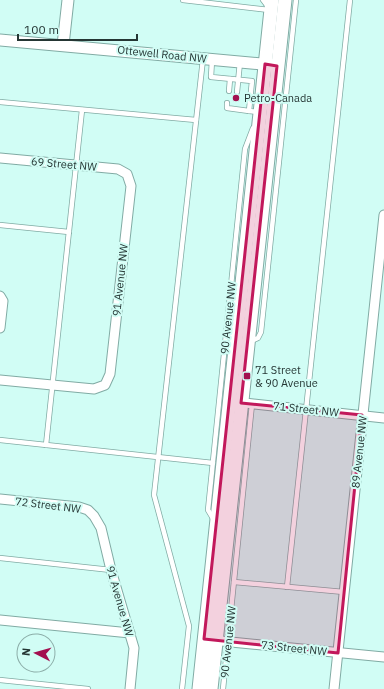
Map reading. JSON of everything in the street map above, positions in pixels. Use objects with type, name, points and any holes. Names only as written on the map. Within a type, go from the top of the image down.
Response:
[{"type":"main road","name":"90 Avenue NW","points":[[211,689],[247,342],[271,65],[284,0]]},
{"type":"main road","name":"90 Avenue NW","points":[[198,689],[216,640],[217,525],[240,403],[255,111],[258,82],[271,65],[268,3]]},
{"type":"street","points":[[63,45],[68,0]]},
{"type":"street","name":"Ottewell Road NW","points":[[0,40],[271,65]]},
{"type":"street","name":"69 Street NW","points":[[0,158],[118,169],[127,174]]},
{"type":"street","name":"91 Avenue NW","points":[[52,385],[94,389],[105,386],[110,374],[131,186],[127,174]]},
{"type":"street","name":"89 Avenue NW","points":[[334,689],[384,215]]},
{"type":"street","points":[[0,296],[3,301],[0,328]]},
{"type":"street","points":[[0,380],[52,385]]},
{"type":"street","name":"71 Street NW","points":[[240,403],[384,418]]},
{"type":"street","name":"72 Street NW","points":[[0,499],[79,507],[88,510],[94,516]]},
{"type":"street","name":"91 Avenue NW","points":[[94,516],[101,528],[111,570],[134,648],[130,689]]},
{"type":"street","points":[[0,620],[130,633]]},
{"type":"street","name":"73 Street NW","points":[[216,640],[384,657]]},
{"type":"lane","points":[[184,0],[268,3]]},
{"type":"lane","name":"90 Avenue NW","points":[[247,342],[258,338],[261,332],[296,0]]},
{"type":"lane","points":[[287,587],[350,0]]},
{"type":"lane","points":[[208,58],[211,77],[258,82]]},
{"type":"lane","points":[[182,689],[189,626],[154,495],[196,120],[208,58]]},
{"type":"lane","points":[[237,92],[240,62]]},
{"type":"lane","points":[[229,91],[230,79]]},
{"type":"lane","points":[[0,102],[196,120]]},
{"type":"lane","points":[[228,103],[227,108],[235,107],[255,111]]},
{"type":"lane","points":[[46,445],[82,110]]},
{"type":"lane","name":"90 Avenue NW","points":[[217,525],[208,510],[245,149],[255,111]]},
{"type":"lane","points":[[0,225],[68,232]]},
{"type":"lane","name":"90 Avenue NW","points":[[223,689],[216,640],[234,582],[240,403]]},
{"type":"lane","points":[[0,440],[213,463]]},
{"type":"lane","points":[[0,558],[111,570]]},
{"type":"lane","points":[[234,582],[344,592]]},
{"type":"lane","points":[[0,680],[88,689]]},
{"type":"highlighted area","points":[[265,64],[277,66],[241,403],[362,415],[338,653],[204,639]]},
{"type":"place","name":"Petro-Canada","points":[[236,98]]},
{"type":"place","name":"71 Street & 90 Avenue","points":[[247,376]]}]
